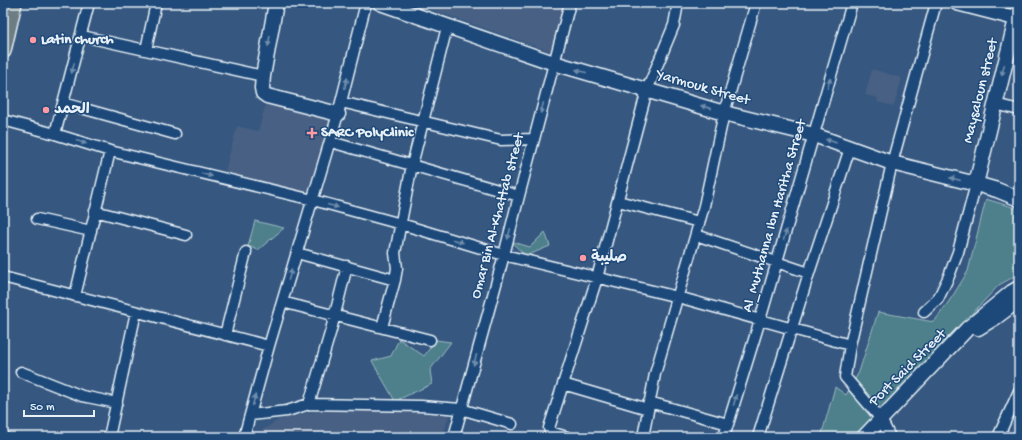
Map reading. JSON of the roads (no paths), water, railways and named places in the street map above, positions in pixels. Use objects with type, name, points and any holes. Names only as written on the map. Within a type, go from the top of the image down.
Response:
[{"type":"main road","points":[[3,51],[14,3]]},
{"type":"main road","points":[[276,3],[263,76],[263,93],[267,96],[340,108]]},
{"type":"main road","name":"Yarmouk Street","points":[[380,3],[554,63],[724,113],[814,135],[892,163],[976,184],[997,190],[1019,199]]},
{"type":"main road","points":[[957,3],[1018,15]]},
{"type":"main road","name":"Maysaloun street","points":[[976,184],[1018,15]]},
{"type":"main road","points":[[955,342],[989,310],[1019,288]]},
{"type":"main road","name":"Port Said Street","points":[[864,437],[955,342],[996,318],[1019,300]]},
{"type":"street","points":[[54,134],[90,3]]},
{"type":"street","points":[[146,50],[156,3]]},
{"type":"street","points":[[244,437],[269,346],[331,142],[366,3]]},
{"type":"street","name":"Omar Bin Al-Khattab street","points":[[454,437],[504,255],[570,3]]},
{"type":"street","points":[[567,437],[548,430],[597,278],[647,90],[674,25],[678,3]]},
{"type":"street","points":[[643,437],[655,374],[704,206],[724,113],[756,3]]},
{"type":"street","name":"Al_Muthanna Ibn Haritha Street","points":[[724,437],[760,320],[852,3]]},
{"type":"street","points":[[890,437],[881,419],[845,377],[850,345],[892,163],[936,3]]},
{"type":"street","points":[[382,327],[395,280],[397,268],[395,253],[412,165],[447,27]]},
{"type":"street","points":[[82,36],[263,76]]},
{"type":"street","points":[[63,102],[174,134]]},
{"type":"street","points":[[995,104],[1019,110]]},
{"type":"street","points":[[340,108],[423,122],[501,140],[534,139]]},
{"type":"street","points":[[3,120],[110,151],[313,200],[401,224],[504,255],[678,297],[850,345]]},
{"type":"street","points":[[331,142],[519,196]]},
{"type":"street","points":[[758,437],[850,148]]},
{"type":"street","points":[[75,296],[110,151]]},
{"type":"street","points":[[924,312],[938,299],[949,276],[958,252],[976,184]]},
{"type":"street","points":[[618,201],[699,222]]},
{"type":"street","points":[[95,211],[186,235]]},
{"type":"street","points":[[37,220],[91,231]]},
{"type":"street","points":[[696,235],[809,273]]},
{"type":"street","points":[[225,334],[246,252]]},
{"type":"street","points":[[297,253],[395,280]]},
{"type":"street","points":[[309,404],[347,266]]},
{"type":"street","points":[[3,277],[269,346]]},
{"type":"street","points":[[282,302],[430,340]]},
{"type":"street","points":[[110,437],[136,312]]},
{"type":"street","points":[[21,372],[82,396],[117,403]]},
{"type":"street","points":[[563,384],[728,424]]},
{"type":"street","points":[[998,437],[1019,392]]},
{"type":"street","points":[[250,415],[287,411],[309,404],[421,406],[461,410],[512,424]]},
{"type":"place","name":"Latin church","points":[[33,40]]},
{"type":"place","name":"الحمد","points":[[46,110]]},
{"type":"place","name":"SARC PolyClinic","points":[[312,133]]},
{"type":"place","name":"صليبة","points":[[583,258]]}]
